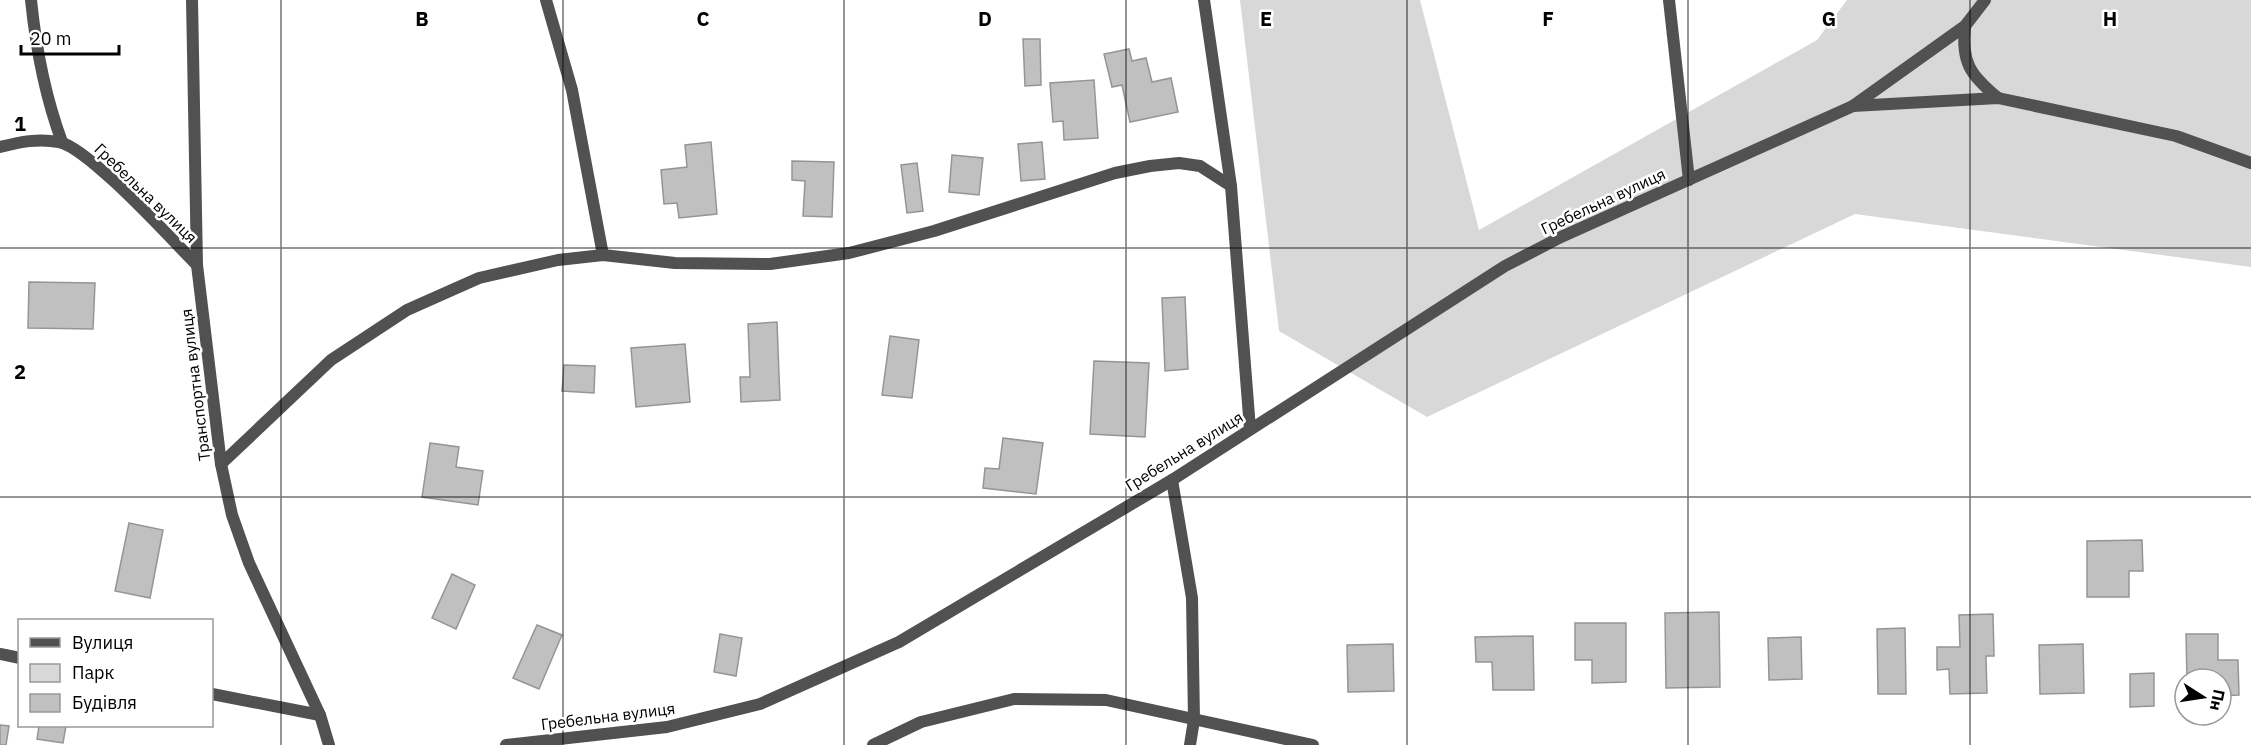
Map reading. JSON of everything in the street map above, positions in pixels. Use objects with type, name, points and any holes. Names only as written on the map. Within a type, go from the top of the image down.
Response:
[{"type":"street","points":[[31,0],[35,46],[50,110],[62,142]]},
{"type":"street","name":"Транспортна вулиця","points":[[192,0],[198,266],[221,464],[232,515],[249,563],[320,715],[329,745]]},
{"type":"street","points":[[546,0],[572,90],[603,255]]},
{"type":"street","points":[[1204,0],[1231,186],[1250,429]]},
{"type":"street","points":[[1669,0],[1689,180]]},
{"type":"street","points":[[1853,106],[1965,26],[1985,0]]},
{"type":"street","points":[[1965,26],[1963,46],[1968,66],[1978,81],[1998,98]]},
{"type":"street","points":[[1853,106],[1998,98],[2176,135],[2251,164]]},
{"type":"street","name":"Гребельна вулиця","points":[[506,745],[667,728],[760,704],[899,642],[1172,480],[1505,266],[1561,237],[1853,106]]},
{"type":"street","name":"Гребельна вулиця","points":[[0,147],[29,140],[62,142],[91,160],[198,266]]},
{"type":"street","points":[[221,464],[331,360],[407,310],[479,278],[558,260],[603,255],[675,263],[770,264],[849,253],[934,231],[1115,173],[1149,166],[1179,164],[1200,166],[1231,186]]},
{"type":"street","points":[[1172,480],[1192,598],[1194,720],[1190,745]]},
{"type":"street","points":[[0,654],[18,658]]},
{"type":"street","points":[[213,694],[320,715]]},
{"type":"street","points":[[873,745],[921,722],[1014,699],[1106,700],[1314,745]]},
{"type":"green space","points":[[1240,0],[1420,0],[1479,230],[1817,40],[1847,0],[2251,0],[2251,267],[1855,214],[1427,417],[1279,331]]},
{"type":"building","points":[[1023,39],[1040,39],[1041,85],[1025,86]]},
{"type":"building","points":[[1129,49],[1132,61],[1146,58],[1152,82],[1171,78],[1178,112],[1130,122],[1122,85],[1112,87],[1104,54]]},
{"type":"building","points":[[1094,80],[1098,138],[1064,140],[1063,121],[1053,122],[1050,83]]},
{"type":"building","points":[[711,142],[717,214],[679,218],[677,203],[664,204],[661,170],[687,167],[685,145]]},
{"type":"building","points":[[1042,142],[1045,179],[1021,181],[1018,144]]},
{"type":"building","points":[[952,155],[983,158],[979,195],[949,192]]},
{"type":"building","points":[[792,161],[834,162],[832,217],[803,216],[805,181],[792,180]]},
{"type":"building","points":[[917,163],[923,211],[907,213],[901,165]]},
{"type":"building","points":[[29,282],[95,283],[93,329],[28,328]]},
{"type":"building","points":[[1185,297],[1188,369],[1165,371],[1162,298]]},
{"type":"building","points":[[777,322],[780,400],[741,402],[740,377],[750,377],[748,324]]},
{"type":"building","points":[[890,336],[919,340],[912,398],[882,395]]},
{"type":"building","points":[[685,344],[690,402],[636,407],[631,348]]},
{"type":"building","points":[[1094,361],[1149,363],[1145,437],[1090,434]]},
{"type":"building","points":[[564,365],[595,366],[594,393],[562,391]]},
{"type":"building","points":[[1003,438],[1043,443],[1036,494],[983,488],[985,468],[999,469]]},
{"type":"building","points":[[430,443],[459,447],[456,467],[483,471],[478,505],[422,497]]},
{"type":"building","points":[[129,523],[163,530],[150,598],[115,591]]},
{"type":"building","points":[[2142,540],[2143,571],[2129,571],[2129,597],[2087,597],[2087,541]]},
{"type":"building","points":[[452,574],[475,585],[456,629],[432,618]]},
{"type":"building","points":[[1719,612],[1720,687],[1666,688],[1665,613]]},
{"type":"building","points":[[1993,614],[1994,656],[1986,656],[1987,693],[1950,694],[1949,669],[1937,670],[1937,647],[1960,647],[1959,615]]},
{"type":"building","points":[[1575,623],[1626,623],[1626,682],[1592,683],[1592,660],[1575,660]]},
{"type":"building","points":[[537,625],[562,635],[539,689],[513,678]]},
{"type":"building","points":[[1905,628],[1906,694],[1878,694],[1877,629]]},
{"type":"building","points":[[720,634],[742,638],[736,676],[714,672]]},
{"type":"building","points":[[2186,634],[2218,634],[2218,660],[2238,660],[2239,695],[2233,695],[2233,667],[2187,667]]},
{"type":"building","points":[[1533,636],[1534,690],[1493,690],[1492,662],[1476,662],[1475,637]]},
{"type":"building","points":[[1801,637],[1802,679],[1769,680],[1768,638]]},
{"type":"building","points":[[1393,644],[1394,691],[1348,692],[1347,645]]},
{"type":"building","points":[[2083,644],[2084,693],[2040,694],[2039,645]]},
{"type":"building","points":[[2154,673],[2154,706],[2130,707],[2130,674]]},
{"type":"building","points":[[0,725],[9,726],[6,745],[0,745]]},
{"type":"building","points":[[39,727],[66,727],[63,743],[37,739]]}]
